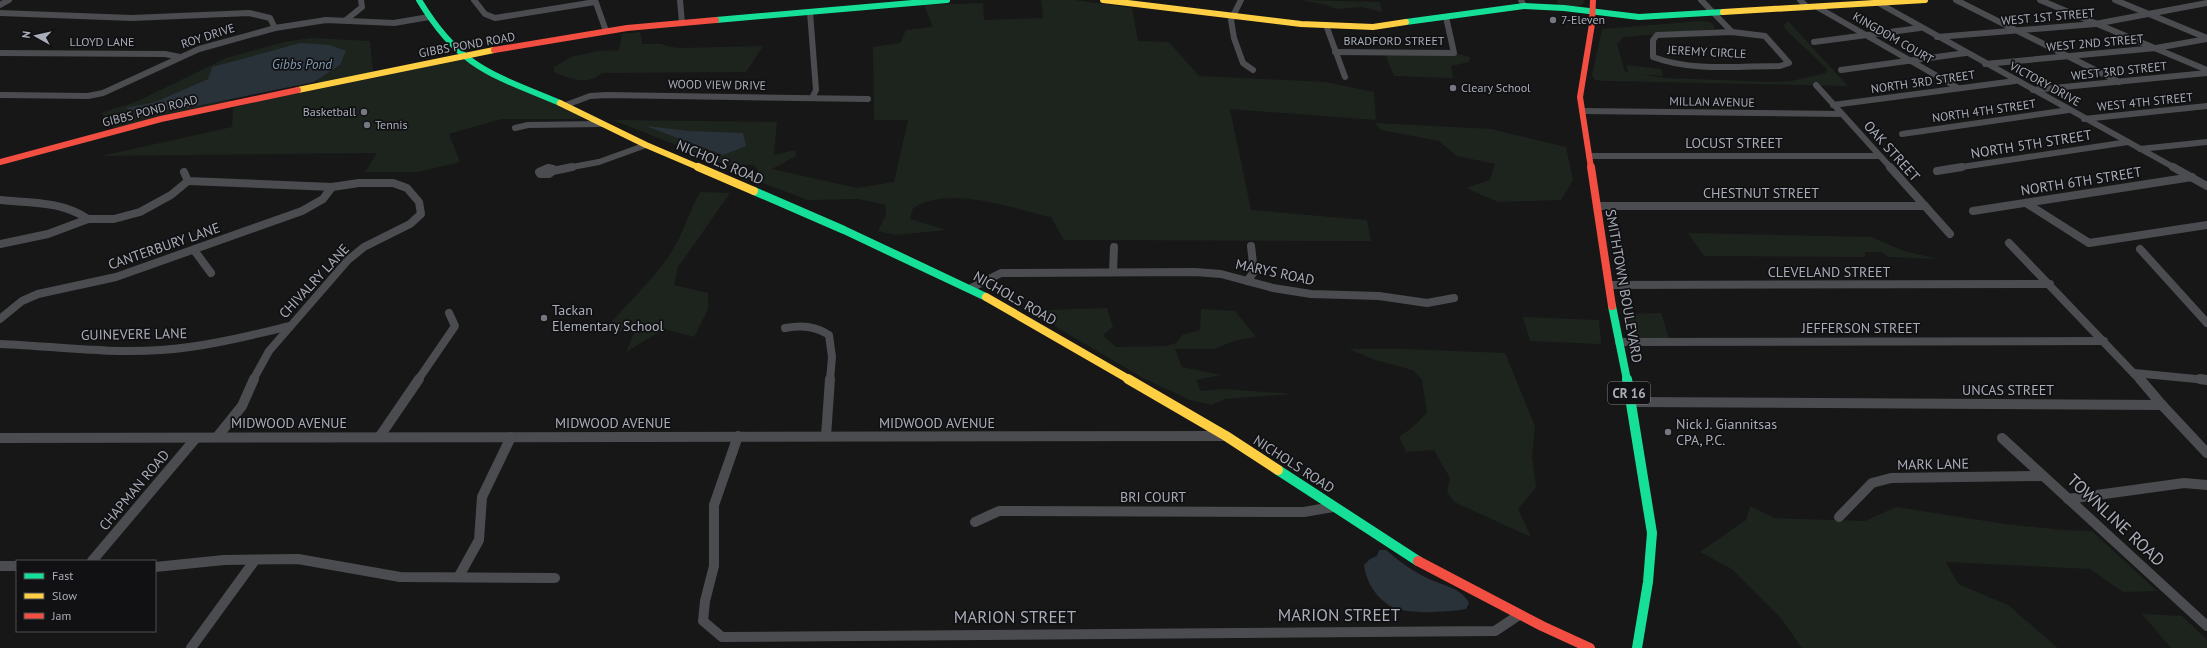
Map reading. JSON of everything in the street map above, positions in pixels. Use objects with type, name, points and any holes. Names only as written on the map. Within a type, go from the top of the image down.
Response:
[{"type":"street","points":[[0,5],[9,0]]},
{"type":"street","points":[[346,20],[362,7],[361,0]]},
{"type":"street","name":"NICHOLS ROAD","points":[[419,0],[429,17],[463,56],[492,74],[566,105],[646,146],[844,230],[971,288],[1226,436],[1413,559],[1519,615],[1590,648]]},
{"type":"street","points":[[474,0],[485,14],[495,18],[595,1],[606,31]]},
{"type":"street","points":[[680,0],[682,23]]},
{"type":"street","name":"GIBBS POND ROAD","points":[[0,162],[161,120],[463,56],[606,31],[810,12],[896,2],[947,0]]},
{"type":"street","points":[[1103,0],[1326,25],[1383,27],[1523,3],[1594,13],[1639,17],[1925,0]]},
{"type":"street","points":[[1241,0],[1231,20],[1234,38],[1243,63],[1253,70]]},
{"type":"street","name":"SMITHTOWN BOULEVARD","points":[[1593,0],[1594,13],[1580,80],[1582,111],[1609,285],[1631,402],[1652,533],[1648,584],[1638,648]]},
{"type":"street","name":"JEREMY CIRCLE","points":[[1701,0],[1732,32],[1766,36],[1788,60],[1789,64],[1780,66],[1670,63],[1657,59],[1652,54],[1653,40],[1657,35],[1732,32]]},
{"type":"street","points":[[1800,0],[1807,7]]},
{"type":"street","points":[[1956,0],[2119,82]]},
{"type":"street","points":[[2040,0],[2156,48],[2207,72]]},
{"type":"street","points":[[2115,0],[2207,38]]},
{"type":"street","points":[[2200,0],[2207,3]]},
{"type":"street","name":"VICTORY DRIVE","points":[[1875,2],[2084,119],[2205,183]]},
{"type":"street","name":"WEST 1ST STREET","points":[[1937,38],[2095,24],[2207,3]]},
{"type":"street","name":"KINGDOM COURT","points":[[1817,7],[1958,88]]},
{"type":"street","points":[[810,12],[816,90],[812,98]]},
{"type":"street","points":[[0,13],[118,18],[180,17],[249,13],[270,18],[275,28]]},
{"type":"street","name":"ROY DRIVE","points":[[2,97],[88,96],[103,93],[200,49],[275,28],[305,22],[346,20],[394,23],[429,17]]},
{"type":"street","name":"BRADFORD STREET","points":[[1335,52],[1454,52],[1446,17]]},
{"type":"street","points":[[1326,25],[1345,77]]},
{"type":"street","points":[[1814,42],[1920,28]]},
{"type":"street","name":"WEST 2ND STREET","points":[[1985,64],[2156,48],[2207,38]]},
{"type":"street","points":[[1842,70],[1966,53]]},
{"type":"street","name":"LLOYD LANE","points":[[0,54],[165,54],[180,57]]},
{"type":"street","name":"WEST 3RD STREET","points":[[2033,90],[2207,72]]},
{"type":"street","name":"NORTH 3RD STREET","points":[[1833,105],[2016,81]]},
{"type":"street","name":"OAK STREET","points":[[1816,85],[1950,234]]},
{"type":"street","name":"WOOD VIEW DRIVE","points":[[566,105],[590,96],[607,94],[868,99]]},
{"type":"street","name":"WEST 4TH STREET","points":[[2084,119],[2207,106]]},
{"type":"street","name":"NORTH 4TH STREET","points":[[1902,134],[2069,110]]},
{"type":"street","name":"MILLAN AVENUE","points":[[1582,111],[1842,114]]},
{"type":"street","points":[[515,128],[528,125],[601,124]]},
{"type":"street","name":"NORTH 5TH STREET","points":[[1937,171],[2128,142]]},
{"type":"street","points":[[2140,149],[2207,142]]},
{"type":"street","points":[[553,171],[599,162],[646,146]]},
{"type":"street","name":"LOCUST STREET","points":[[1589,156],[1879,156]]},
{"type":"street","points":[[0,244],[48,234],[88,219],[108,219],[128,216],[152,207],[171,195],[188,181],[184,172]]},
{"type":"street","name":"NORTH 6TH STREET","points":[[1974,211],[2192,177]]},
{"type":"street","name":"CHIVALRY LANE","points":[[188,181],[332,187],[359,183],[392,183],[407,188],[419,202],[421,214],[410,224],[364,246],[348,260],[290,326],[259,367],[242,406],[233,421],[217,437]]},
{"type":"street","name":"CANTERBURY LANE","points":[[0,319],[22,301],[38,294],[116,277],[302,211],[323,199],[332,187]]},
{"type":"street","points":[[0,200],[60,206],[80,212],[88,219]]},
{"type":"street","points":[[2026,203],[2089,243],[2207,225]]},
{"type":"street","name":"CHESTNUT STREET","points":[[1597,206],[1924,206]]},
{"type":"street","points":[[2197,226],[2207,232]]},
{"type":"street","points":[[2010,243],[2104,341],[2207,453]]},
{"type":"street","points":[[1247,281],[1254,272],[1251,246]]},
{"type":"street","points":[[1114,247],[1114,272]]},
{"type":"street","points":[[2140,249],[2207,323]]},
{"type":"street","points":[[194,250],[211,272]]},
{"type":"street","name":"MARYS ROAD","points":[[971,288],[1001,273],[1195,272],[1221,274],[1273,288],[1311,294],[1379,296],[1427,303],[1454,298]]},
{"type":"street","name":"CLEVELAND STREET","points":[[1609,285],[2050,284]]},
{"type":"street","points":[[380,436],[455,326],[449,313]]},
{"type":"street","points":[[785,328],[806,325],[819,328],[829,335],[832,357],[826,436]]},
{"type":"street","name":"GUINEVERE LANE","points":[[0,344],[44,345],[79,350],[161,350],[197,346],[290,326]]},
{"type":"street","name":"JEFFERSON STREET","points":[[1619,342],[2104,341]]},
{"type":"street","points":[[2134,373],[2207,380]]},
{"type":"street","name":"UNCAS STREET","points":[[1631,402],[2162,405]]},
{"type":"street","name":"MIDWOOD AVENUE","points":[[0,438],[380,436],[1226,436]]},
{"type":"street","name":"MARION STREET","points":[[738,436],[714,505],[714,566],[705,601],[703,621],[722,636],[1495,631],[1519,615]]},
{"type":"street","points":[[459,576],[479,540],[482,497],[492,473],[511,437]]},
{"type":"street","name":"CHAPMAN ROAD","points":[[93,560],[196,438]]},
{"type":"street","name":"TOWNLINE ROAD","points":[[2002,438],[2068,500],[2207,625]]},
{"type":"street","name":"MARK LANE","points":[[1839,517],[1872,483],[1891,478],[2042,476]]},
{"type":"street","points":[[2068,500],[2184,483],[2207,485]]},
{"type":"street","name":"BRI COURT","points":[[975,522],[999,511],[1304,512],[1333,507]]},
{"type":"street","points":[[156,567],[212,561],[299,559],[375,574],[400,577],[459,576],[554,578]]},
{"type":"street","points":[[191,648],[255,560]]},
{"type":"street","points":[[0,566],[16,566]]},
{"type":"shaded area","points":[[1041,0],[1074,0],[1132,8],[1138,41],[1169,42],[1199,76],[1326,82],[1374,92],[1376,120],[1230,109],[1251,210],[1367,220],[1371,241],[1064,240],[1051,217],[981,200],[963,198],[945,198],[928,201],[913,208],[910,219],[946,230],[895,235],[878,231],[886,215],[886,205],[859,199],[808,200],[752,179],[760,173],[754,165],[723,164],[613,120],[777,122],[774,155],[795,150],[796,156],[772,169],[857,188],[894,182],[908,120],[874,120],[873,47],[900,43],[906,30],[933,27],[924,5],[983,3],[984,20],[1043,18]],"holes":[[[647,127],[690,131],[723,155]]]},
{"type":"shaded area","points":[[1299,0],[1380,2],[1382,12],[1362,7],[1337,9],[1323,4]]},
{"type":"shaded area","points":[[1557,0],[1585,0],[1582,5],[1572,7],[1558,5]]},
{"type":"shaded area","points":[[1701,21],[1709,22],[1714,25],[1714,29],[1624,37],[1617,44],[1625,72],[1628,72],[1626,65],[1661,69],[1663,76],[1640,74],[1666,78],[1773,82],[1791,81],[1826,73],[1827,69],[1785,29],[1784,24],[1788,21],[1848,86],[1605,81],[1595,80],[1592,75],[1602,29]]},
{"type":"shaded area","points":[[640,32],[642,44],[661,44],[680,48],[763,46],[746,72],[602,73],[590,79],[579,80],[554,72],[554,67],[571,57],[598,51],[619,50],[622,34]]},
{"type":"shaded area","points":[[311,38],[370,41],[373,72],[318,84],[317,80],[340,65],[300,43],[212,67],[208,79],[155,102],[126,108],[178,110],[229,100],[232,102],[114,128],[101,113],[138,101],[226,58],[284,42]]},
{"type":"shaded area","points":[[1385,54],[1458,54],[1470,57],[1469,62],[1451,66],[1453,78],[1394,76]]},
{"type":"shaded area","points":[[463,56],[492,74],[586,116],[578,119],[501,119],[449,134],[460,162],[418,172],[365,172],[377,153],[101,156],[232,127],[233,108],[252,103],[252,101]]},
{"type":"shaded area","points":[[1375,123],[1491,129],[1566,147],[1573,180],[1561,200],[1498,202],[1466,188],[1490,180],[1495,164],[1457,156],[1439,141],[1381,130]]},
{"type":"shaded area","points":[[700,192],[730,193],[678,267],[674,285],[708,293],[708,309],[694,337],[664,329],[626,352],[635,331],[603,332],[649,281],[674,248]]},
{"type":"shaded area","points":[[1688,233],[1871,237],[1904,251],[1938,259],[1888,257],[1882,252],[1865,252],[1865,257],[1704,256]]},
{"type":"shaded area","points":[[1107,308],[1113,327],[1103,335],[1116,347],[1166,346],[1176,343],[1182,335],[1200,330],[1201,309],[1235,311],[1256,337],[1237,340],[1214,349],[1175,349],[1182,367],[1221,375],[1196,380],[1201,391],[1224,389],[1294,394],[1225,399],[1212,405],[1190,400],[1145,379],[1056,327],[1046,310]]},
{"type":"shaded area","points":[[1661,313],[1669,338],[1629,339],[1624,314]]},
{"type":"shaded area","points":[[1523,317],[1599,320],[1601,344],[1530,341]]},
{"type":"shaded area","points":[[1349,349],[1403,349],[1505,353],[1535,426],[1532,456],[1536,487],[1518,509],[1531,537],[1454,502],[1447,492],[1450,478],[1434,450],[1406,452],[1399,437],[1414,426],[1427,412],[1422,380],[1413,370],[1375,360]]},
{"type":"shaded area","points":[[1750,506],[1774,518],[1865,521],[1896,507],[2005,524],[2062,530],[2092,531],[2157,591],[2123,592],[2090,569],[1946,562],[1958,584],[2008,605],[2058,648],[1802,648],[1780,617],[1732,569],[1700,552],[1746,520]]},
{"type":"shaded area","points":[[2142,614],[2182,616],[2207,640],[2207,648],[2171,648]]},
{"type":"water","name":"Gibbs Pond","points":[[300,43],[330,45],[346,51],[340,65],[314,82],[178,110],[131,110],[125,108],[155,102],[208,79],[212,67]]},
{"type":"water","points":[[645,126],[690,131],[743,133],[746,146],[723,155]]},
{"type":"water","points":[[1379,550],[1386,550],[1416,572],[1456,590],[1466,598],[1469,603],[1466,609],[1439,612],[1418,612],[1399,610],[1387,604],[1377,595],[1370,584],[1364,565],[1370,559],[1377,556]]},
{"type":"traffic: fast","points":[[419,0],[445,37],[473,64],[510,83],[560,103]]},
{"type":"traffic: fast","points":[[716,20],[947,0]]},
{"type":"traffic: fast","points":[[1406,22],[1524,6],[1564,8],[1639,17],[1723,12]]},
{"type":"traffic: fast","points":[[754,191],[844,230],[986,297]]},
{"type":"traffic: fast","points":[[1612,306],[1631,402],[1652,533],[1648,582],[1637,648]]},
{"type":"traffic: fast","points":[[1278,470],[1418,561]]},
{"type":"traffic: slow","points":[[1103,0],[1301,24],[1373,27],[1406,22]]},
{"type":"traffic: slow","points":[[1723,12],[1925,0]]},
{"type":"traffic: slow","points":[[298,90],[494,50]]},
{"type":"traffic: slow","points":[[560,103],[646,145],[754,191]]},
{"type":"traffic: slow","points":[[986,297],[1226,436],[1278,470]]},
{"type":"traffic: jam","points":[[1593,0],[1592,24],[1580,97],[1612,306]]},
{"type":"traffic: jam","points":[[494,50],[627,28],[716,20]]},
{"type":"traffic: jam","points":[[0,162],[161,119],[298,90]]},
{"type":"traffic: jam","points":[[1418,561],[1542,626],[1590,648]]},
{"type":"place","name":"7-Eleven","points":[[1553,20]]},
{"type":"place","name":"Cleary School","points":[[1453,88]]},
{"type":"place","name":"Basketball","points":[[364,112]]},
{"type":"place","name":"Tennis","points":[[367,125]]},
{"type":"place","name":"Tackan Elementary School","points":[[544,318]]},
{"type":"place","name":"Nick J. Giannitsas CPA, P.C.","points":[[1668,432]]}]
